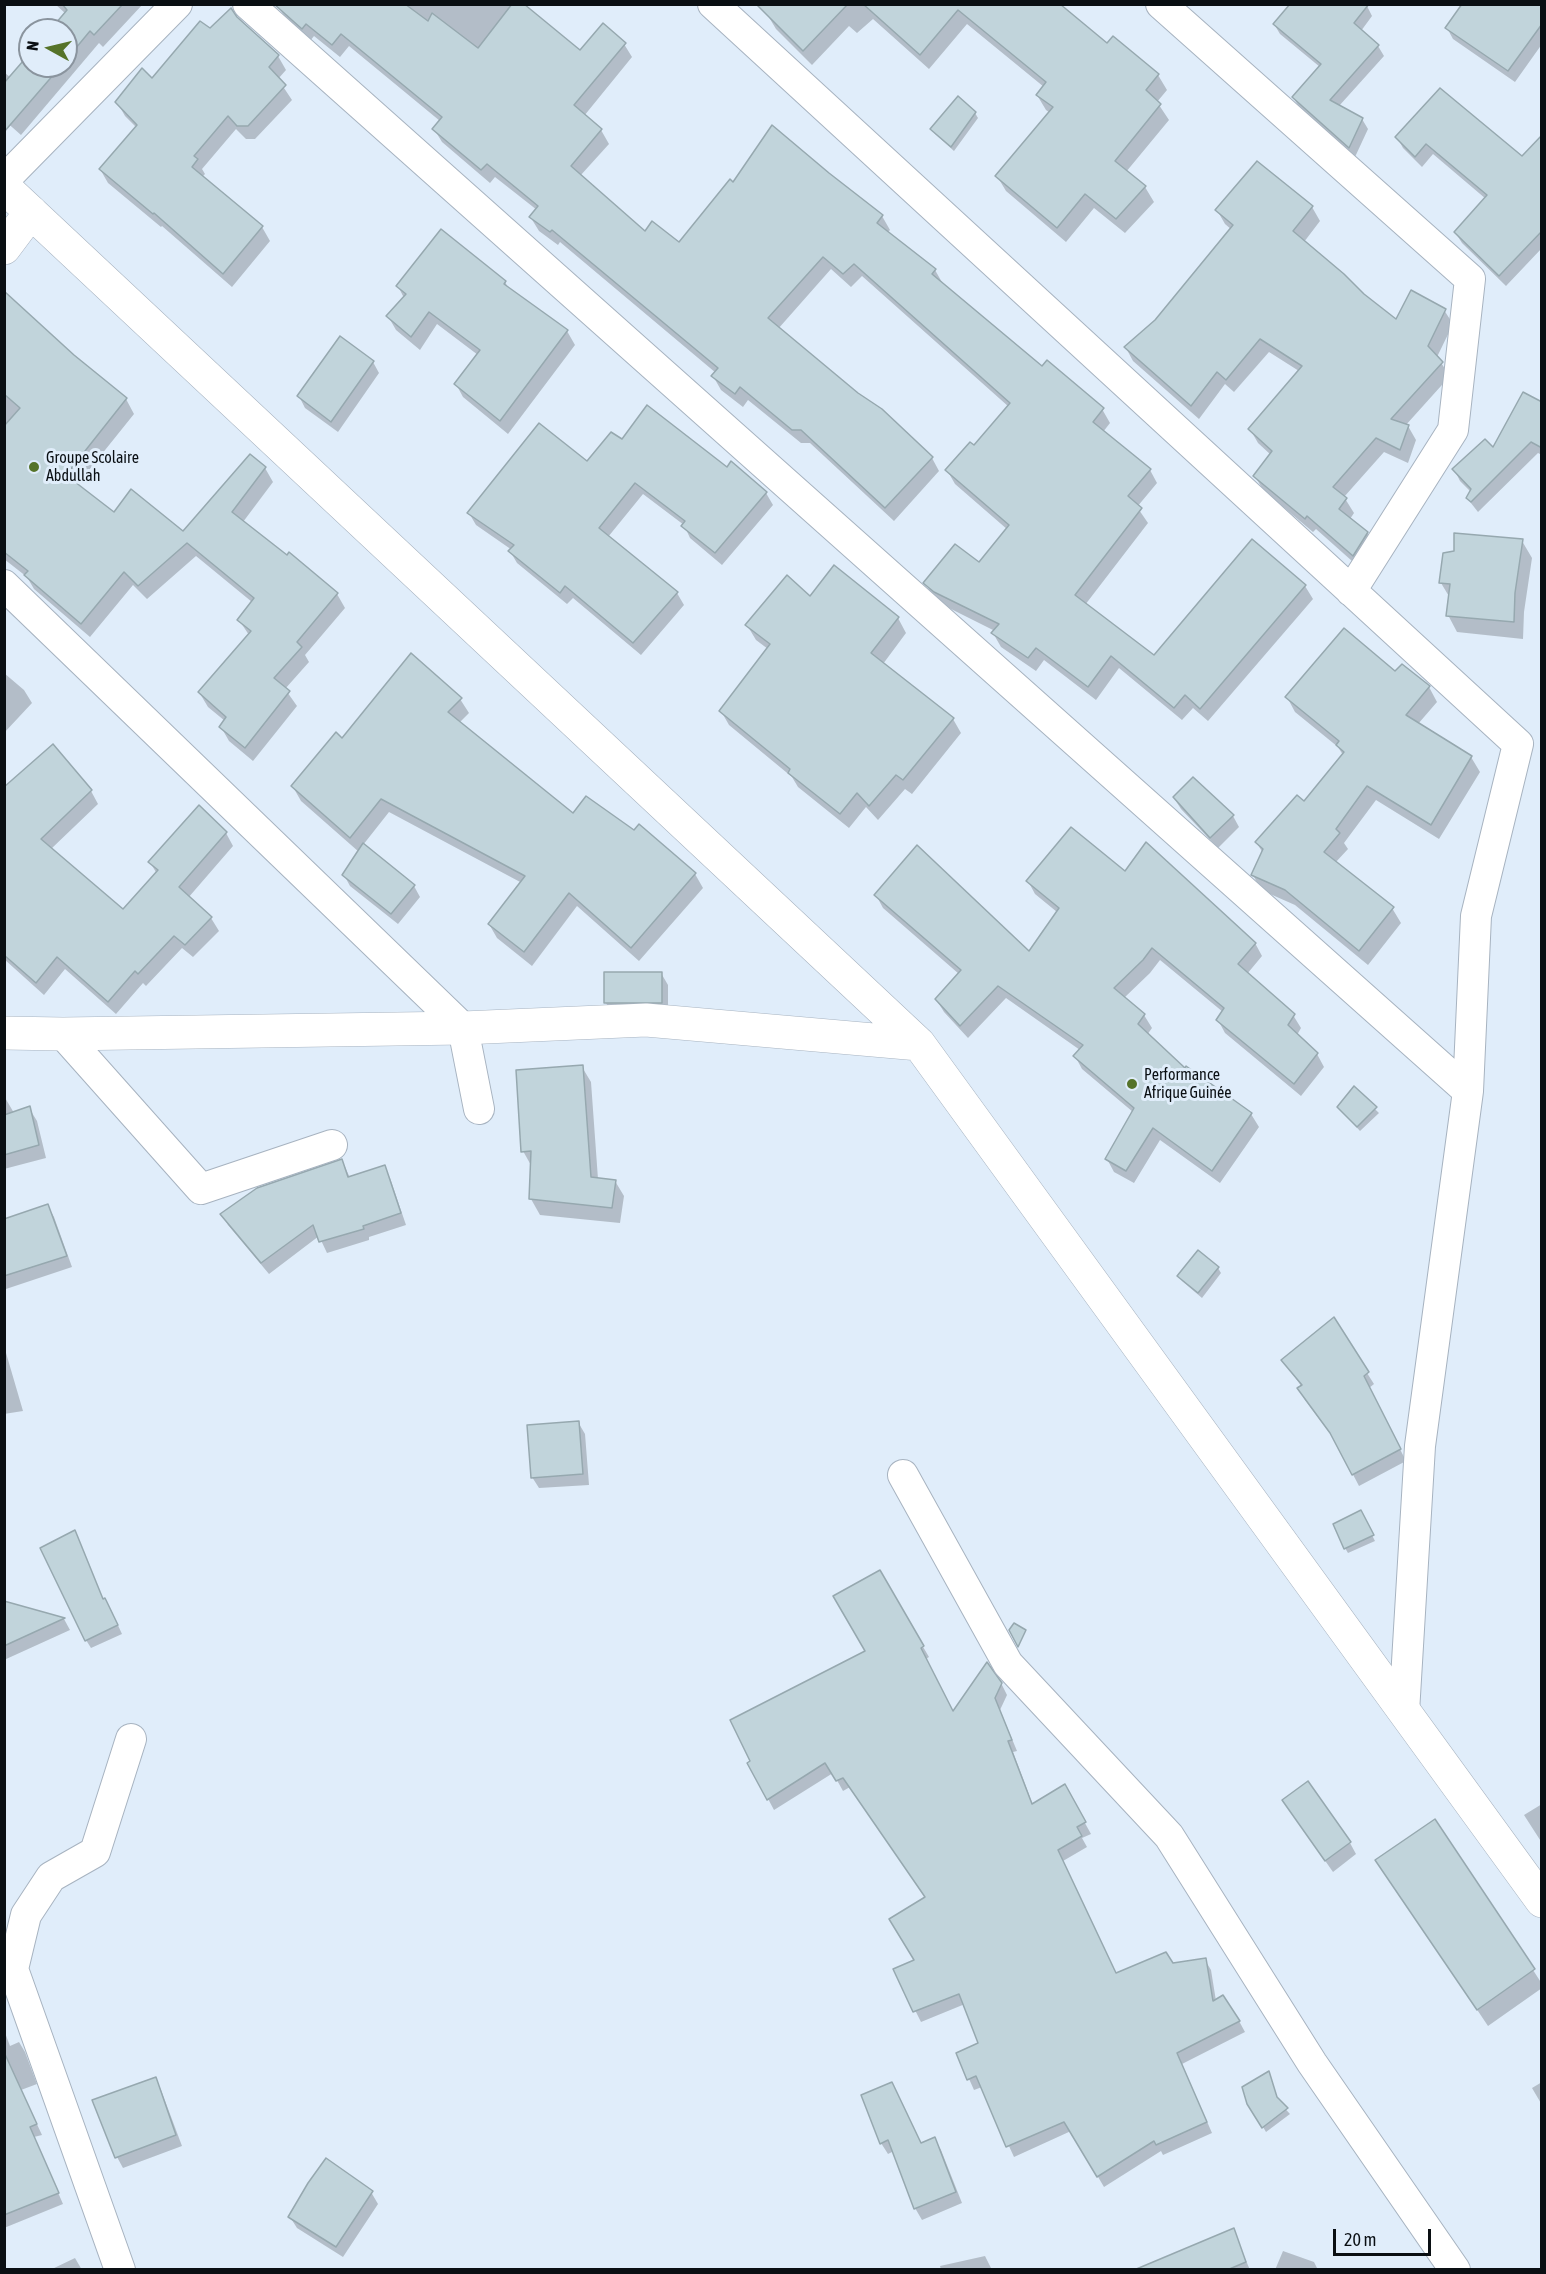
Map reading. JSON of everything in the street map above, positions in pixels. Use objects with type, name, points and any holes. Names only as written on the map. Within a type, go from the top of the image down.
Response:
[{"type":"main road","points":[[4,187],[920,1044],[1542,1901]]},
{"type":"main road","points":[[4,248],[32,212]]},
{"type":"main road","points":[[4,1033],[463,1028],[646,1020],[920,1044]]},
{"type":"street","points":[[4,180],[177,4]]},
{"type":"street","points":[[248,4],[1468,1091]]},
{"type":"street","points":[[713,4],[1518,744],[1476,916],[1468,1091],[1420,1446],[1404,1712]]},
{"type":"street","points":[[1161,4],[1470,279],[1453,430],[1351,591]]},
{"type":"street","points":[[4,585],[463,1028],[480,1109]]},
{"type":"street","points":[[63,1034],[201,1189],[332,1145]]},
{"type":"street","points":[[903,1475],[1008,1664],[1169,1836],[1312,2063],[1455,2270]]},
{"type":"street","points":[[120,2270],[9,1971],[26,1915],[51,1877],[95,1852],[131,1739]]},
{"type":"building","points":[[62,4],[123,4],[94,35],[90,31],[78,46],[78,18],[60,18],[67,10]]},
{"type":"building","points":[[274,4],[405,4],[428,21],[432,13],[478,48],[512,4],[524,4],[580,50],[603,23],[626,43],[574,105],[602,129],[571,166],[645,231],[652,221],[679,242],[730,179],[733,182],[772,125],[883,215],[877,223],[936,269],[932,274],[1042,366],[1047,360],[1104,408],[1093,422],[1151,469],[1128,496],[1142,508],[1075,595],[1154,655],[1252,539],[1306,585],[1200,709],[1185,695],[1174,708],[1111,656],[1088,687],[1036,648],[1028,658],[991,633],[999,624],[934,592],[923,583],[955,544],[979,562],[1009,525],[945,470],[970,442],[974,445],[1010,403],[854,264],[843,274],[823,257],[768,318],[858,393],[882,409],[933,457],[885,508],[801,430],[792,430],[740,387],[735,394],[711,376],[718,368],[552,230],[550,232],[529,217],[538,206],[487,164],[481,170],[432,129],[442,117],[341,34],[332,45],[306,24],[302,29]]},
{"type":"building","points":[[756,4],[848,4],[803,51]]},
{"type":"building","points":[[863,4],[1060,4],[1107,43],[1113,36],[1159,74],[1146,90],[1161,104],[1115,161],[1146,186],[1116,219],[1085,194],[1057,228],[995,176],[1053,107],[1036,95],[1046,82],[958,10],[920,55]]},
{"type":"building","points":[[1290,4],[1369,4],[1354,23],[1379,45],[1330,100],[1363,118],[1349,148],[1292,97],[1321,64],[1273,24]]},
{"type":"building","points":[[1462,4],[1542,4],[1542,24],[1508,71],[1445,28]]},
{"type":"building","points":[[231,8],[237,17],[279,55],[269,67],[286,85],[248,126],[237,126],[228,116],[194,156],[198,159],[192,167],[263,226],[223,274],[154,213],[99,169],[137,125],[115,102],[142,68],[152,78],[200,21],[210,28]]},
{"type":"building","points":[[18,67],[18,78],[51,78],[4,132],[4,83]]},
{"type":"building","points":[[1440,88],[1522,156],[1542,135],[1542,231],[1499,276],[1454,232],[1487,195],[1426,144],[1415,157],[1395,137]]},
{"type":"building","points":[[958,96],[976,112],[951,147],[930,129]]},
{"type":"building","points":[[1257,161],[1313,206],[1293,231],[1364,294],[1396,319],[1411,290],[1446,309],[1428,346],[1443,362],[1391,419],[1409,425],[1400,450],[1376,438],[1333,487],[1347,498],[1339,509],[1368,532],[1353,556],[1307,516],[1305,519],[1253,476],[1272,451],[1248,429],[1302,366],[1260,339],[1226,380],[1217,372],[1191,406],[1124,347],[1155,320],[1233,225],[1215,210]]},
{"type":"building","points":[[441,229],[506,281],[504,284],[568,330],[500,421],[454,384],[480,350],[429,312],[411,337],[386,316],[406,294],[396,286]]},
{"type":"building","points":[[4,291],[74,355],[127,398],[66,475],[114,512],[131,489],[183,531],[250,454],[266,467],[232,512],[287,555],[289,552],[338,593],[297,642],[302,647],[274,678],[290,691],[245,748],[219,727],[226,717],[198,692],[251,631],[237,620],[254,598],[187,543],[138,586],[124,572],[81,624],[24,575],[28,571],[4,552],[4,426],[20,408],[4,394]]},
{"type":"building","points":[[340,336],[374,361],[331,422],[297,396]]},
{"type":"building","points":[[1523,392],[1542,402],[1542,448],[1531,442],[1471,502],[1466,498],[1471,489],[1452,469],[1485,439],[1493,447]]},
{"type":"building","points":[[647,405],[727,467],[731,461],[767,492],[715,553],[681,526],[685,521],[635,483],[599,528],[678,592],[633,643],[565,586],[560,593],[508,551],[514,545],[467,513],[539,423],[587,461],[611,432],[622,439]]},
{"type":"building","points":[[1454,533],[1523,539],[1515,593],[1514,622],[1446,616],[1450,584],[1439,583],[1443,553],[1454,551]]},
{"type":"building","points":[[834,565],[899,617],[871,653],[954,718],[903,780],[896,775],[869,806],[857,793],[840,814],[788,773],[790,769],[719,711],[770,644],[745,625],[787,575],[810,596]]},
{"type":"building","points":[[1344,628],[1395,671],[1402,664],[1430,686],[1406,715],[1472,756],[1431,825],[1367,786],[1336,829],[1340,833],[1324,852],[1394,907],[1359,951],[1285,890],[1251,875],[1263,849],[1255,842],[1297,795],[1304,801],[1344,752],[1336,745],[1339,741],[1285,697]]},
{"type":"building","points":[[411,653],[462,698],[448,712],[573,813],[586,796],[634,830],[639,824],[696,873],[631,948],[569,893],[524,952],[488,924],[525,876],[381,799],[350,838],[291,786],[336,732],[342,738]]},
{"type":"building","points":[[53,744],[92,790],[41,839],[123,909],[158,870],[148,862],[199,805],[227,832],[179,887],[212,917],[185,945],[174,936],[138,974],[135,971],[108,1002],[57,957],[36,983],[4,955],[4,787]]},
{"type":"building","points":[[1193,777],[1234,815],[1210,838],[1173,797]]},
{"type":"building","points":[[1071,827],[1125,871],[1146,842],[1256,943],[1238,964],[1295,1014],[1288,1025],[1318,1053],[1294,1084],[1216,1020],[1224,1008],[1152,948],[1114,988],[1145,1014],[1138,1024],[1185,1068],[1186,1066],[1252,1113],[1212,1171],[1153,1128],[1126,1171],[1105,1159],[1134,1108],[1073,1056],[1083,1045],[998,986],[960,1026],[935,999],[961,970],[874,895],[917,845],[1029,951],[1059,908],[1026,881]]},
{"type":"building","points":[[363,843],[415,885],[391,914],[342,875]]},
{"type":"building","points":[[604,972],[662,972],[662,1003],[604,1003]]},
{"type":"building","points":[[583,1065],[591,1177],[616,1180],[612,1208],[529,1199],[531,1151],[521,1152],[516,1070]]},
{"type":"building","points":[[1354,1086],[1377,1107],[1357,1127],[1337,1107]]},
{"type":"building","points":[[30,1106],[39,1145],[4,1155],[4,1115]]},
{"type":"building","points":[[342,1159],[348,1177],[385,1165],[401,1213],[363,1226],[364,1229],[319,1242],[313,1225],[261,1263],[220,1214],[257,1188]]},
{"type":"building","points":[[48,1204],[67,1256],[4,1276],[4,1219]]},
{"type":"building","points":[[1198,1250],[1219,1267],[1198,1293],[1177,1276]]},
{"type":"building","points":[[1334,1317],[1369,1372],[1364,1376],[1401,1449],[1352,1475],[1330,1433],[1297,1388],[1302,1385],[1281,1360]]},
{"type":"building","points":[[579,1421],[583,1474],[531,1478],[527,1425]]},
{"type":"building","points":[[1361,1510],[1374,1535],[1344,1549],[1333,1524]]},
{"type":"building","points":[[75,1530],[103,1599],[105,1598],[118,1625],[85,1641],[40,1548]]},
{"type":"building","points":[[880,1570],[924,1646],[921,1648],[953,1711],[987,1662],[1002,1683],[995,1698],[1012,1740],[1008,1741],[1032,1804],[1065,1784],[1086,1822],[1077,1827],[1082,1836],[1058,1850],[1116,1973],[1166,1952],[1173,1963],[1206,1958],[1213,2001],[1223,1995],[1240,2021],[1177,2053],[1207,2122],[1156,2145],[1154,2141],[1097,2177],[1064,2122],[1006,2147],[976,2076],[967,2080],[956,2053],[978,2043],[959,1994],[913,2012],[893,1969],[914,1960],[889,1919],[925,1897],[843,1778],[836,1781],[825,1763],[767,1800],[747,1763],[750,1761],[730,1720],[865,1651],[833,1596]]},
{"type":"building","points":[[4,1601],[65,1618],[4,1646]]},
{"type":"building","points":[[1014,1623],[1026,1630],[1018,1647],[1009,1630]]},
{"type":"building","points":[[1308,1781],[1351,1842],[1325,1861],[1282,1800]]},
{"type":"building","points":[[1435,1819],[1535,1969],[1477,2010],[1375,1860]]},
{"type":"building","points":[[4,2052],[37,2124],[30,2127],[59,2193],[4,2215]]},
{"type":"building","points":[[1269,2071],[1277,2097],[1288,2108],[1262,2128],[1247,2104],[1242,2087]]},
{"type":"building","points":[[156,2077],[176,2135],[115,2158],[92,2100]]},
{"type":"building","points":[[892,2082],[921,2143],[935,2137],[956,2192],[914,2209],[888,2140],[880,2144],[861,2095]]},
{"type":"building","points":[[326,2158],[373,2191],[336,2247],[288,2217]]},
{"type":"building","points":[[1234,2228],[1246,2262],[1227,2270],[1134,2270]]},
{"type":"place","name":"Groupe Scolaire Abdullah","points":[[34,467]]},
{"type":"place","name":"Performance Afrique Guinée","points":[[1132,1084]]}]
